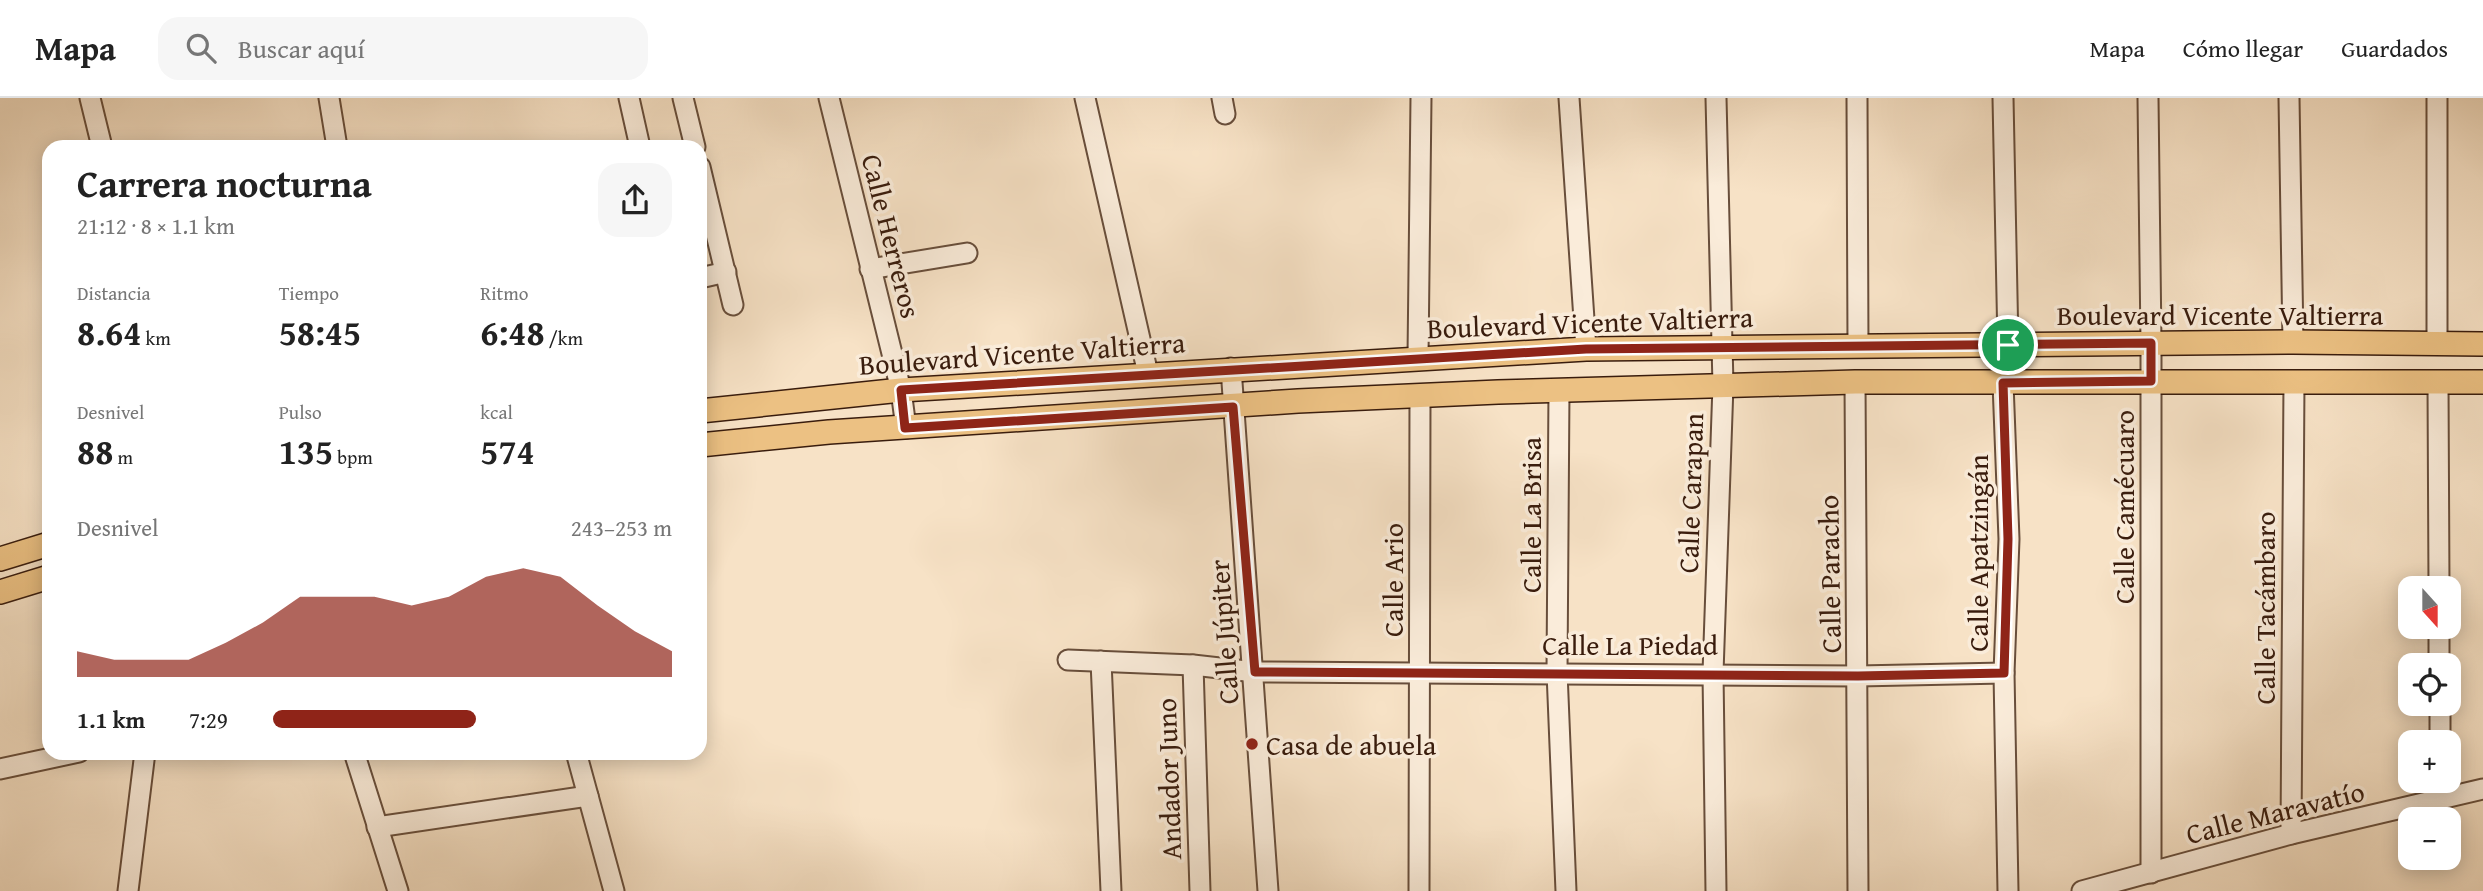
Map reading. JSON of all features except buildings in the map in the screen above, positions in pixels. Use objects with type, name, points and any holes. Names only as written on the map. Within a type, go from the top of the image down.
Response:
[{"type":"main road","name":"Boulevard Vicente Valtierra","points":[[707,410],[901,390],[1231,368],[1586,349],[2293,342],[2483,344]]},
{"type":"main road","points":[[707,444],[905,428],[1233,407],[1559,390],[1855,382],[2483,382]]},
{"type":"main road","points":[[0,559],[42,546]]},
{"type":"main road","points":[[0,592],[42,579]]},
{"type":"street","points":[[90,98],[101,140]]},
{"type":"street","points":[[329,98],[336,140]]},
{"type":"street","points":[[629,98],[638,140]]},
{"type":"street","points":[[683,98],[693,140]]},
{"type":"street","name":"Calle Herreros","points":[[829,98],[901,390],[905,428]]},
{"type":"street","points":[[1084,98],[1148,374]]},
{"type":"street","points":[[1418,357],[1421,98]]},
{"type":"street","points":[[1569,98],[1586,349]]},
{"type":"street","name":"Calle Carapan","points":[[1716,98],[1723,385],[1713,673],[1716,891]]},
{"type":"street","points":[[1857,98],[1858,347]]},
{"type":"street","points":[[2003,98],[2008,345]]},
{"type":"street","name":"Calle Camécuaro","points":[[2147,98],[2151,343],[2151,873]]},
{"type":"street","points":[[2289,98],[2293,342]]},
{"type":"street","points":[[2437,98],[2437,344]]},
{"type":"street","points":[[707,195],[733,306]]},
{"type":"street","points":[[870,269],[967,253]]},
{"type":"street","points":[[707,276],[726,272]]},
{"type":"street","name":"Calle Júpiter","points":[[1231,368],[1255,672],[1268,891]]},
{"type":"street","name":"Calle Tacámbaro","points":[[2291,834],[2294,381]]},
{"type":"street","name":"Calle Paracho","points":[[1855,382],[1857,891]]},
{"type":"street","name":"Calle Apatzingán","points":[[2003,383],[2008,539],[2004,673],[2008,891]]},
{"type":"street","points":[[2438,383],[2439,576]]},
{"type":"street","name":"Calle La Brisa","points":[[1559,390],[1557,672],[1566,891]]},
{"type":"street","name":"Calle Ario","points":[[1419,891],[1420,396]]},
{"type":"street","name":"Calle La Piedad","points":[[1068,660],[1193,665],[1255,672],[1858,676],[2004,673]]},
{"type":"street","points":[[1101,661],[1111,891]]},
{"type":"street","name":"Andador Juno","points":[[1193,665],[1200,891]]},
{"type":"street","points":[[0,769],[42,760]]},
{"type":"street","points":[[128,891],[144,760]]},
{"type":"street","points":[[356,760],[398,891]]},
{"type":"street","points":[[578,760],[614,891]]},
{"type":"street","name":"Calle Maravatío","points":[[2461,790],[2483,789]]},
{"type":"street","name":"Calle Maravatío","points":[[2081,891],[2111,888],[2151,873],[2430,793]]},
{"type":"street","points":[[377,827],[588,796]]},
{"type":"place","name":"Casa de abuela","points":[[1252,744]]},
{"type":"route","points":[[2151,343],[2151,381],[2003,383],[2008,539],[2004,673],[1858,676],[1255,672],[1233,407],[905,428],[901,390],[1231,368],[1586,349],[2008,345],[2151,343]]}]
